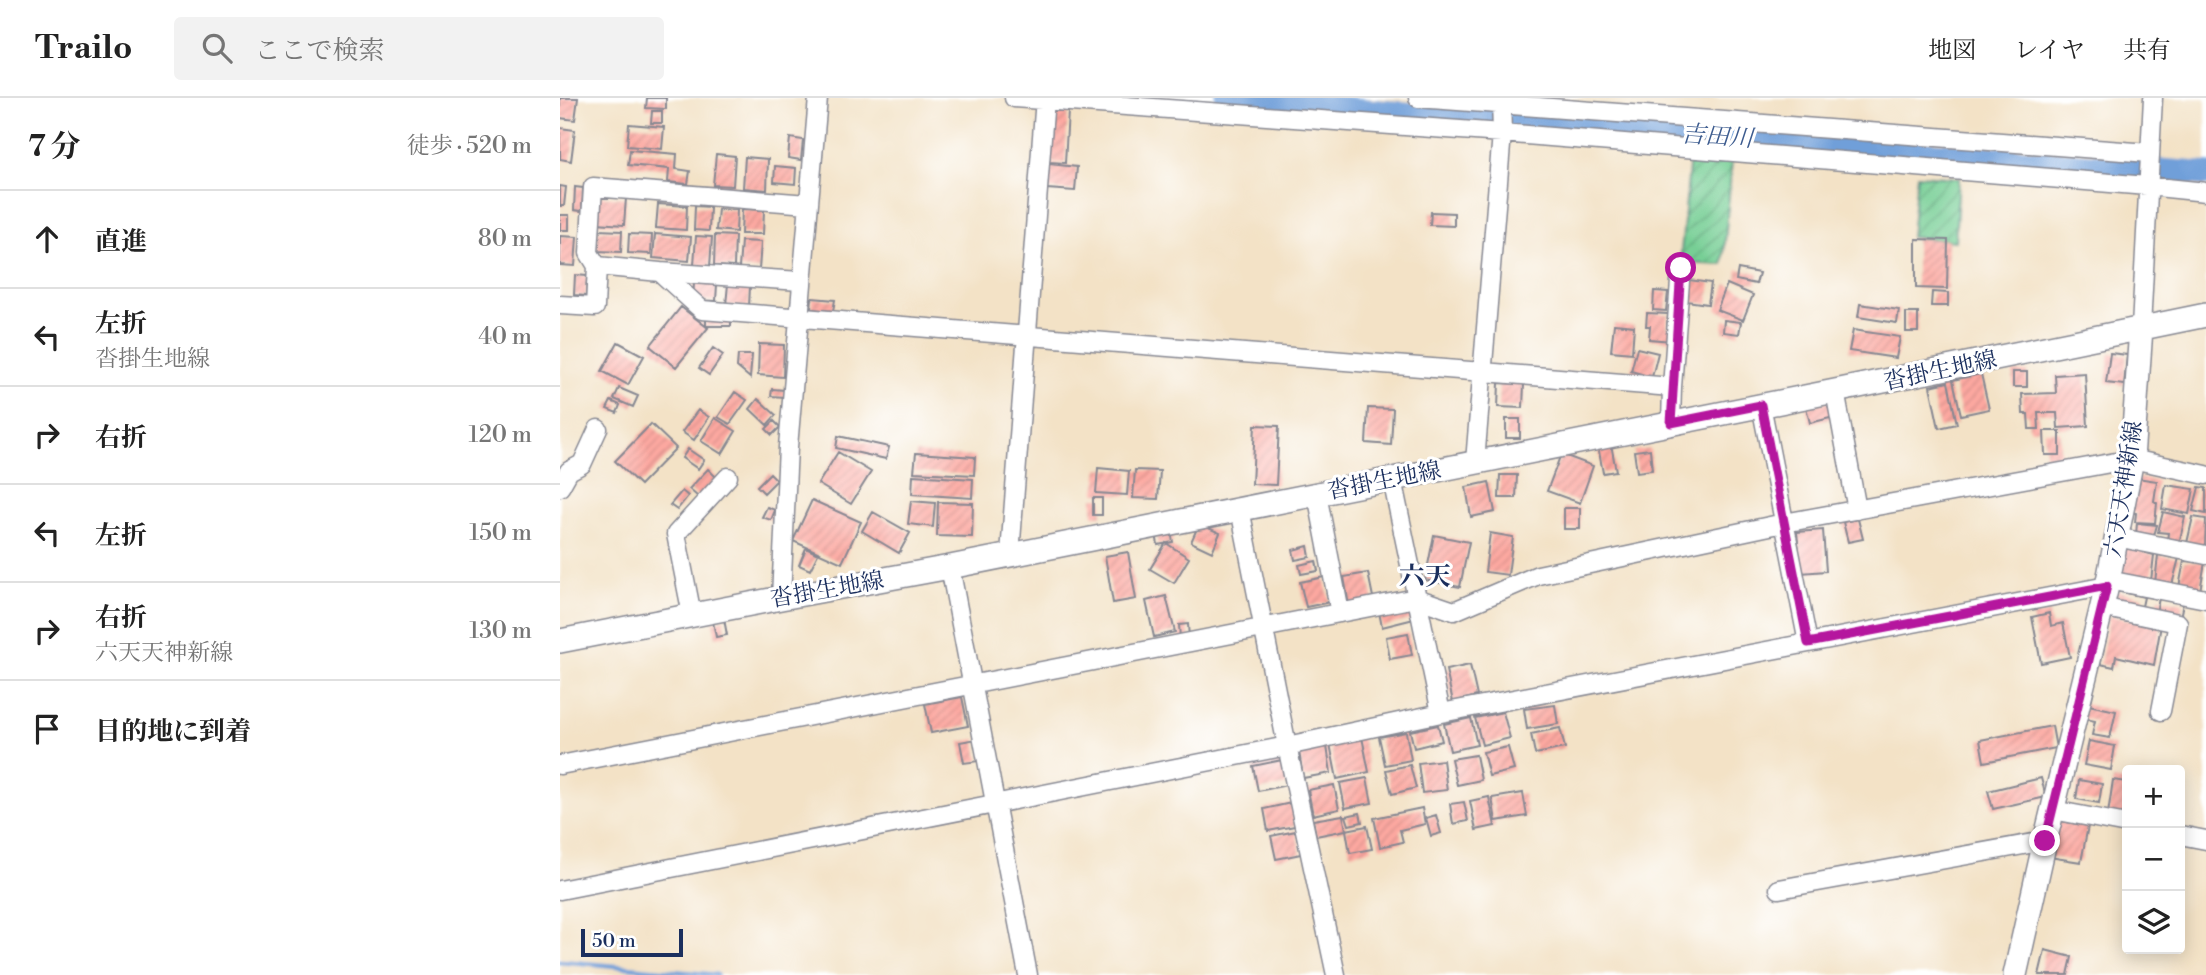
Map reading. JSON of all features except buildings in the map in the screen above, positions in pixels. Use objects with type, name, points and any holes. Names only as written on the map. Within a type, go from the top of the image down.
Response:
[{"type":"main road","name":"沓掛生地線","points":[[560,641],[950,568],[2206,315]]},
{"type":"main road","name":"六天天神新線","points":[[2015,975],[2105,591],[2132,459],[2141,328]]},
{"type":"street","points":[[780,598],[788,447],[818,98]]},
{"type":"street","points":[[1014,98],[1502,133],[2206,192]]},
{"type":"street","points":[[1418,98],[1501,102],[2149,153]]},
{"type":"street","points":[[2141,328],[2153,98]]},
{"type":"street","points":[[1010,554],[1045,99]]},
{"type":"street","points":[[1475,462],[1502,133],[1501,102]]},
{"type":"street","points":[[560,304],[595,307],[597,266],[589,254],[593,187],[808,204]]},
{"type":"street","points":[[597,266],[801,281]]},
{"type":"street","points":[[1671,423],[1681,268]]},
{"type":"street","points":[[660,272],[702,310],[1672,387]]},
{"type":"street","points":[[1835,391],[1857,510]]},
{"type":"street","points":[[1761,405],[1808,643]]},
{"type":"street","points":[[560,487],[569,471],[582,464],[598,429]]},
{"type":"street","points":[[560,765],[1416,598],[1454,611],[1538,575],[1784,523],[2132,459],[2206,475]]},
{"type":"street","points":[[692,615],[676,534],[729,477]]},
{"type":"street","points":[[1392,479],[1441,713]]},
{"type":"street","points":[[1317,494],[1340,613]]},
{"type":"street","points":[[1240,509],[1336,975]]},
{"type":"street","points":[[2116,537],[2206,555]]},
{"type":"street","points":[[950,568],[1028,975]]},
{"type":"street","points":[[2105,591],[2178,623],[2161,711]]},
{"type":"street","points":[[560,890],[1441,713],[1808,643],[2105,591],[2206,599]]},
{"type":"street","points":[[2053,810],[2122,823]]},
{"type":"street","points":[[2185,836],[2206,840]]},
{"type":"street","points":[[1779,889],[2045,841]]},
{"type":"green space","points":[[1690,157],[1732,160],[1723,265],[1680,263]]},
{"type":"green space","points":[[1917,175],[1959,178],[1955,241],[1911,237]]},
{"type":"waterway","name":"吉田川","points":[[1227,98],[2206,174]]},
{"type":"waterway","points":[[560,961],[717,975]]},
{"type":"district","name":"六天","points":[[1425,576]]},
{"type":"route","points":[[1681,268],[1671,423],[1761,405],[1808,643],[2107,586],[2045,841]]}]
